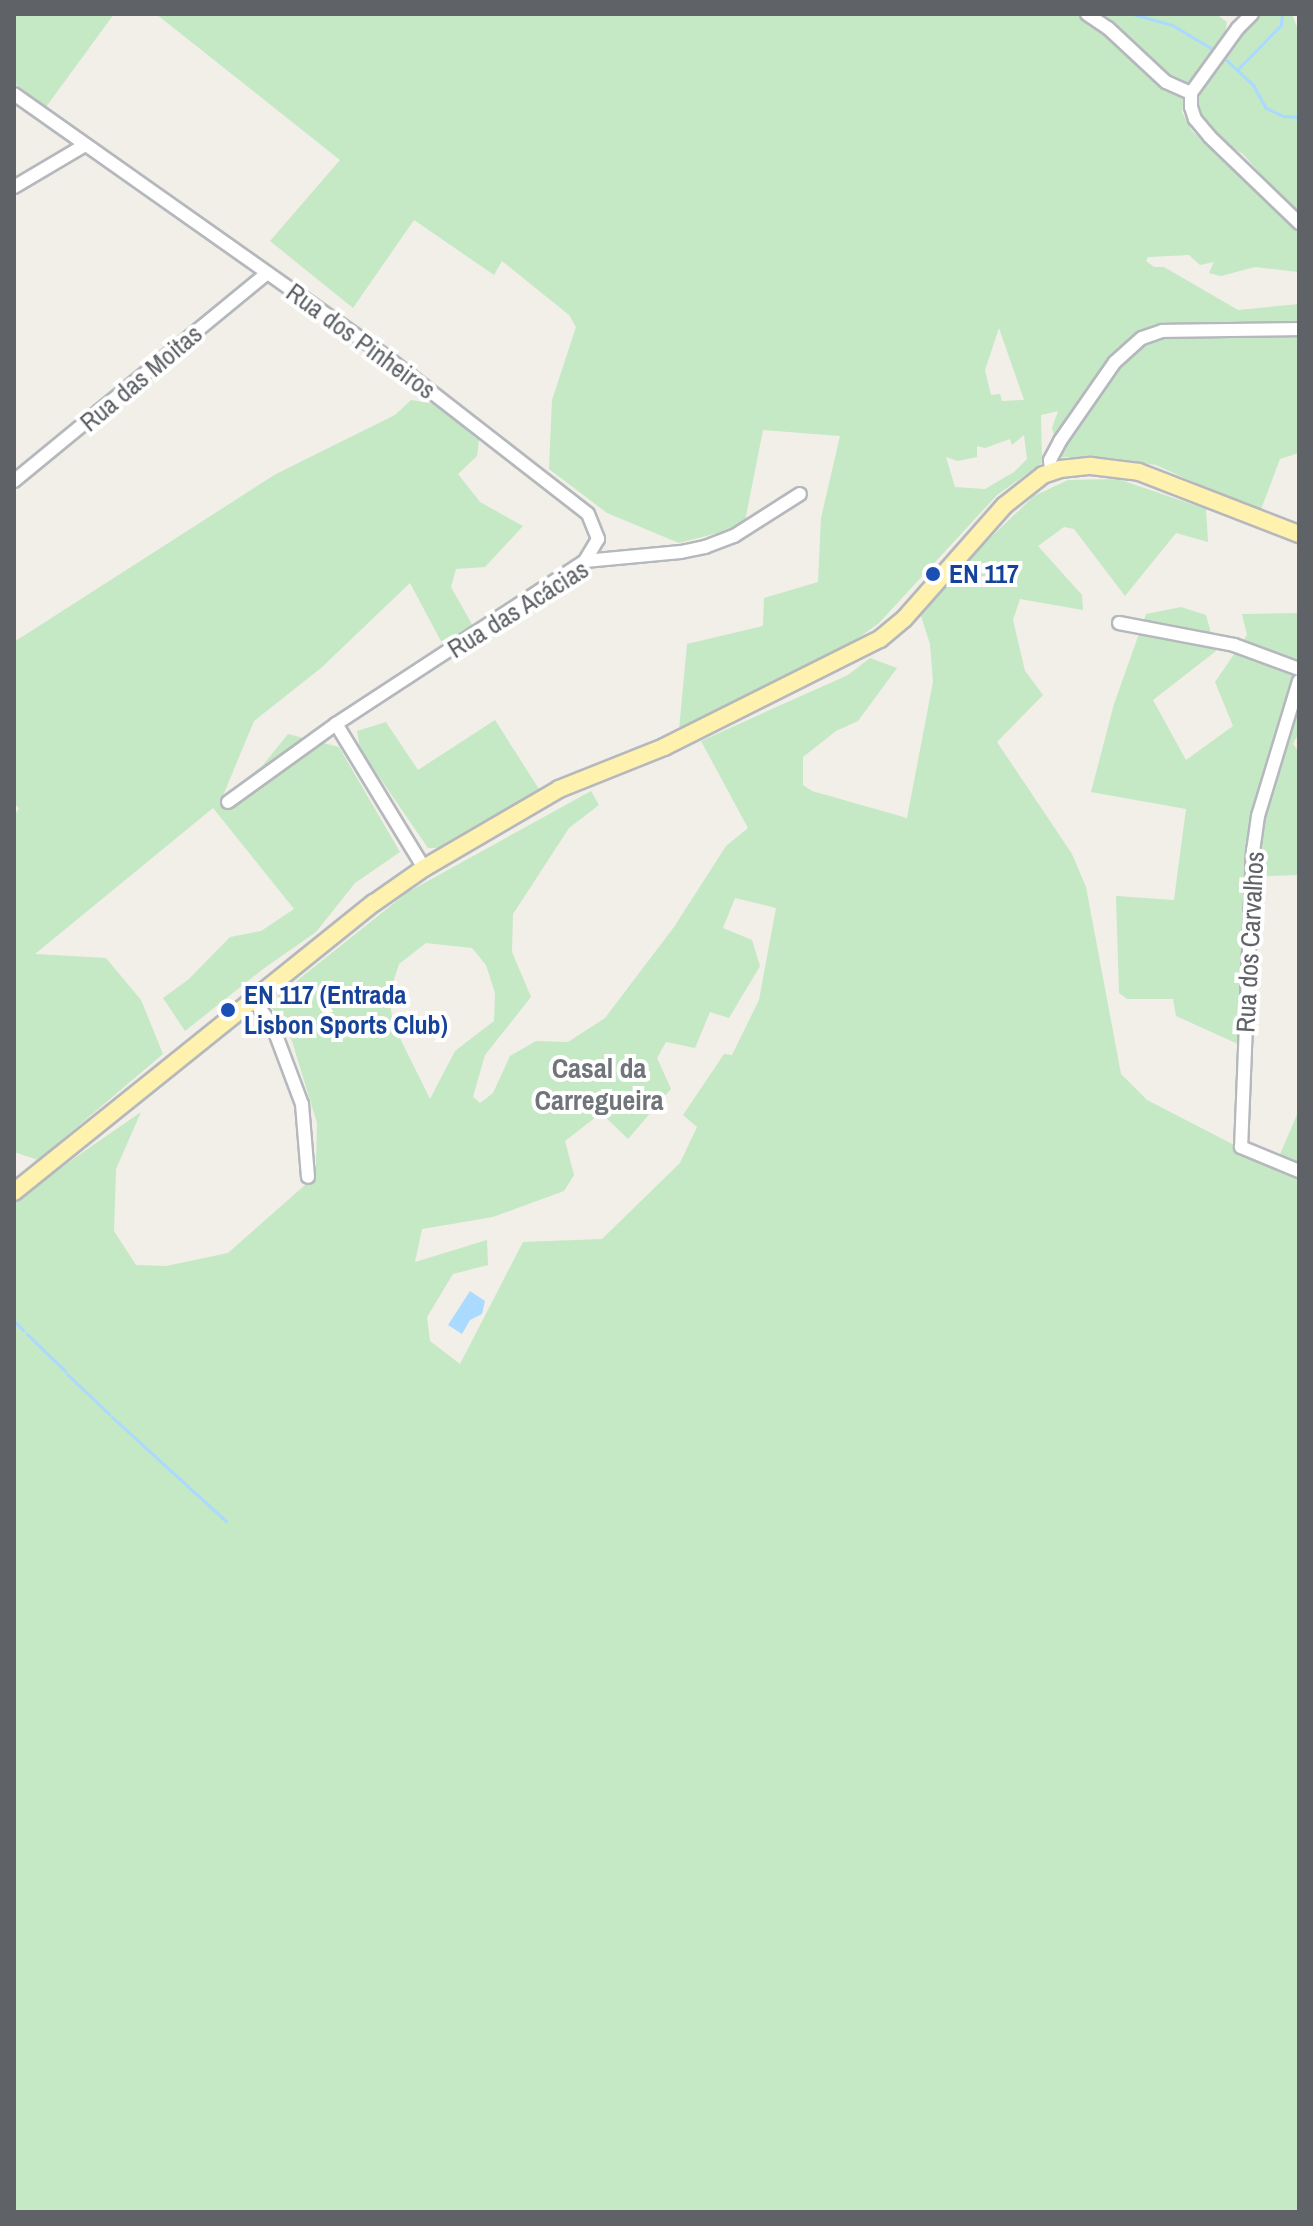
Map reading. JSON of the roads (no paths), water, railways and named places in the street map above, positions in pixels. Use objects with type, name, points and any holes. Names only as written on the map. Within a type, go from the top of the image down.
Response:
[{"type":"main road","points":[[14,1192],[253,999],[424,868],[559,789],[664,747],[875,643],[904,619],[1005,505],[1027,485],[1051,471],[1091,466],[1139,472],[1299,534]]},
{"type":"street","points":[[1087,14],[1108,28],[1166,82],[1191,93]]},
{"type":"street","points":[[1252,14],[1191,93],[1195,119],[1299,223]]},
{"type":"street","name":"Rua dos Pinheiros","points":[[14,94],[389,359],[588,514],[598,539],[585,561]]},
{"type":"street","points":[[14,187],[85,145]]},
{"type":"street","name":"Rua das Moitas","points":[[14,481],[266,274]]},
{"type":"street","points":[[1051,471],[1050,460],[1060,441],[1115,362],[1142,338],[1162,331],[1299,329]]},
{"type":"street","name":"Rua das Acácias","points":[[228,802],[336,724],[585,561],[705,547],[734,536],[800,494]]},
{"type":"street","points":[[1119,623],[1234,645],[1299,669]]},
{"type":"street","name":"Rua dos Carvalhos","points":[[1299,681],[1258,816],[1253,850],[1241,1147],[1299,1171]]},
{"type":"street","points":[[336,724],[424,868]]},
{"type":"street","points":[[253,999],[273,1027],[302,1104],[308,1177]]},
{"type":"water","points":[[470,1291],[485,1301],[482,1314],[470,1320],[462,1334],[448,1325]]},
{"type":"waterway","points":[[1133,14],[1172,25],[1216,51]]},
{"type":"waterway","points":[[1238,69],[1281,25],[1282,14]]},
{"type":"waterway","points":[[1223,57],[1253,85],[1266,108],[1283,116],[1299,117]]},
{"type":"waterway","points":[[14,1321],[23,1330]]},
{"type":"waterway","points":[[27,1334],[65,1371]]},
{"type":"waterway","points":[[67,1374],[109,1414]]},
{"type":"waterway","points":[[112,1417],[226,1521]]},
{"type":"place","name":"EN 117","points":[[933,574]]},
{"type":"place","name":"EN 117 (Entrada Lisbon Sports Club)","points":[[228,1010]]},
{"type":"district","name":"Casal da Carregueira","points":[[599,1084]]}]
